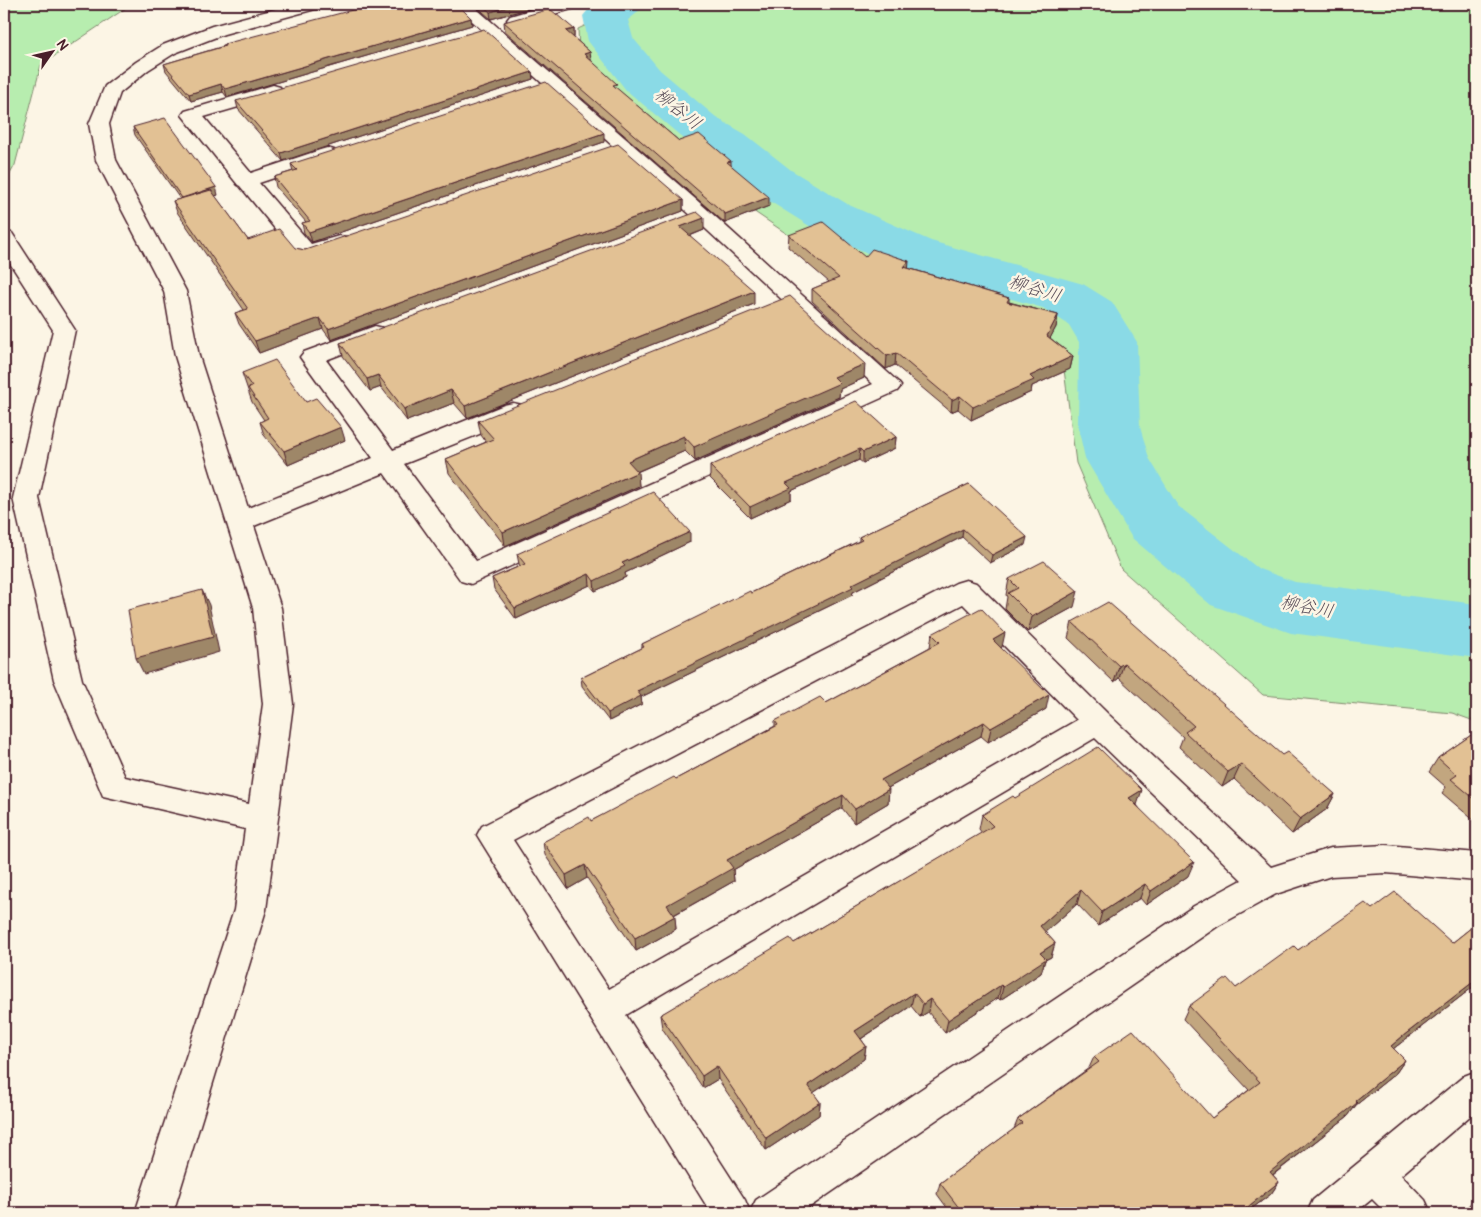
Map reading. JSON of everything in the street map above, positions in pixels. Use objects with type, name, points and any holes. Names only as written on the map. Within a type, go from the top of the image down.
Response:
[{"type":"street","points":[[154,1213],[250,910],[278,704],[267,608],[187,356],[175,291],[106,160],[99,124],[112,90],[142,66],[169,49],[218,30],[313,4]]},
{"type":"street","points":[[395,326],[312,357],[387,462],[471,574],[889,386],[794,298],[691,217],[612,148],[550,82],[461,4]]},
{"type":"street","points":[[471,33],[569,4]]},
{"type":"street","points":[[531,88],[550,82]]},
{"type":"street","points":[[295,85],[192,115],[245,181],[307,253],[353,237]]},
{"type":"street","points":[[245,181],[347,148]]},
{"type":"street","points":[[4,238],[64,330],[26,498],[68,680],[114,786],[262,820]]},
{"type":"street","points":[[767,310],[794,298]]},
{"type":"street","points":[[240,521],[535,402]]},
{"type":"street","points":[[732,1213],[493,835],[966,590],[1098,722],[1266,883]]},
{"type":"street","points":[[604,1010],[1098,722]]},
{"type":"street","points":[[769,1213],[1206,916],[1266,883],[1331,862],[1386,859],[1477,867]]},
{"type":"street","points":[[1326,1213],[1477,1088]]},
{"type":"street","points":[[1374,1173],[1412,1213]]},
{"type":"green space","points":[[4,4],[132,4],[41,65],[15,165],[4,185]]},
{"type":"green space","points":[[630,4],[1477,4],[1477,722],[1452,713],[1263,695],[1121,569],[1076,463],[1062,354],[824,259],[694,171],[579,51],[578,29]]},
{"type":"building","points":[[375,4],[457,4],[471,18],[225,89],[221,84],[189,94],[164,64],[225,46],[224,44]]},
{"type":"building","points":[[481,4],[518,4],[490,12]]},
{"type":"building","points":[[550,9],[574,29],[566,31],[590,52],[584,54],[617,84],[613,85],[679,141],[699,134],[731,161],[727,162],[769,197],[725,214],[504,22]]},
{"type":"building","points":[[484,29],[532,72],[281,153],[236,101]]},
{"type":"building","points":[[546,82],[604,133],[309,232],[302,223],[310,221],[274,177],[297,170],[291,164]]},
{"type":"building","points":[[165,118],[216,187],[182,198],[133,127]]},
{"type":"building","points":[[618,144],[683,200],[328,329],[320,318],[255,341],[235,313],[248,309],[173,201],[211,190],[248,240],[279,229],[295,248],[305,250]]},
{"type":"building","points":[[697,212],[704,218],[680,227],[754,291],[465,406],[451,390],[404,409],[378,375],[367,379],[340,343]]},
{"type":"building","points":[[823,222],[865,257],[872,249],[909,261],[904,267],[1009,298],[1007,302],[1058,315],[1047,336],[1073,356],[1030,376],[1034,380],[973,407],[960,396],[952,400],[896,353],[887,356],[812,289],[839,278],[789,235]]},
{"type":"building","points":[[790,296],[865,364],[834,377],[840,383],[694,447],[684,436],[628,461],[638,472],[503,532],[446,459],[494,439],[478,421]]},
{"type":"building","points":[[275,360],[306,402],[316,398],[341,427],[284,451],[260,422],[268,418],[248,388],[252,387],[242,373]]},
{"type":"building","points":[[856,401],[896,437],[863,452],[860,449],[786,483],[791,488],[750,507],[710,466]]},
{"type":"building","points":[[969,484],[1027,537],[992,555],[963,529],[851,585],[853,587],[637,691],[641,696],[608,713],[581,678],[644,647],[642,644],[750,591],[751,593],[862,540],[859,537]]},
{"type":"building","points":[[653,492],[690,532],[622,563],[625,566],[594,581],[589,574],[515,608],[492,578],[525,564],[517,554]]},
{"type":"building","points":[[1044,561],[1078,591],[1032,617],[1008,593],[1018,588],[1009,579]]},
{"type":"building","points":[[202,590],[213,637],[136,658],[128,610]]},
{"type":"building","points":[[1108,602],[1282,755],[1287,752],[1335,794],[1300,819],[1241,764],[1228,772],[1185,732],[1194,726],[1124,663],[1119,666],[1072,622]]},
{"type":"building","points":[[981,608],[1005,633],[993,640],[1049,695],[991,728],[984,722],[881,780],[889,789],[855,809],[843,795],[727,860],[733,868],[667,905],[675,916],[635,938],[585,865],[566,875],[543,842],[589,817],[591,821],[674,777],[676,779],[778,725],[775,721],[820,697],[826,703],[940,642],[932,634]]},
{"type":"building","points":[[1477,731],[1477,801],[1451,779],[1457,775],[1438,758]]},
{"type":"building","points":[[1098,747],[1142,790],[1129,798],[1194,862],[1151,891],[1145,884],[1102,912],[1081,890],[1040,926],[1055,943],[1040,953],[1046,959],[1003,987],[1001,985],[948,1020],[930,999],[923,1004],[914,993],[855,1031],[866,1046],[808,1085],[820,1102],[766,1138],[717,1066],[702,1076],[660,1015],[790,938],[794,943],[993,826],[982,815],[1013,796],[1015,798]]},
{"type":"building","points":[[1395,892],[1452,943],[1477,923],[1477,979],[1391,1046],[1405,1060],[1355,1101],[1357,1103],[1270,1172],[1279,1182],[1240,1213],[1226,1213],[1224,1211],[1221,1213],[975,1213],[971,1208],[963,1213],[940,1183],[1022,1123],[1018,1119],[1099,1062],[1094,1057],[1133,1030],[1212,1118],[1260,1082],[1189,1006],[1227,978],[1236,988],[1294,946],[1298,950],[1365,903],[1372,909]]},
{"type":"waterway","name":"柳谷川","points":[[621,4],[605,16],[611,41],[643,80],[700,128],[727,145],[773,181],[830,216],[912,253],[1063,296],[1092,314],[1108,342],[1109,427],[1117,458],[1155,522],[1235,587],[1291,607],[1477,631]]}]
